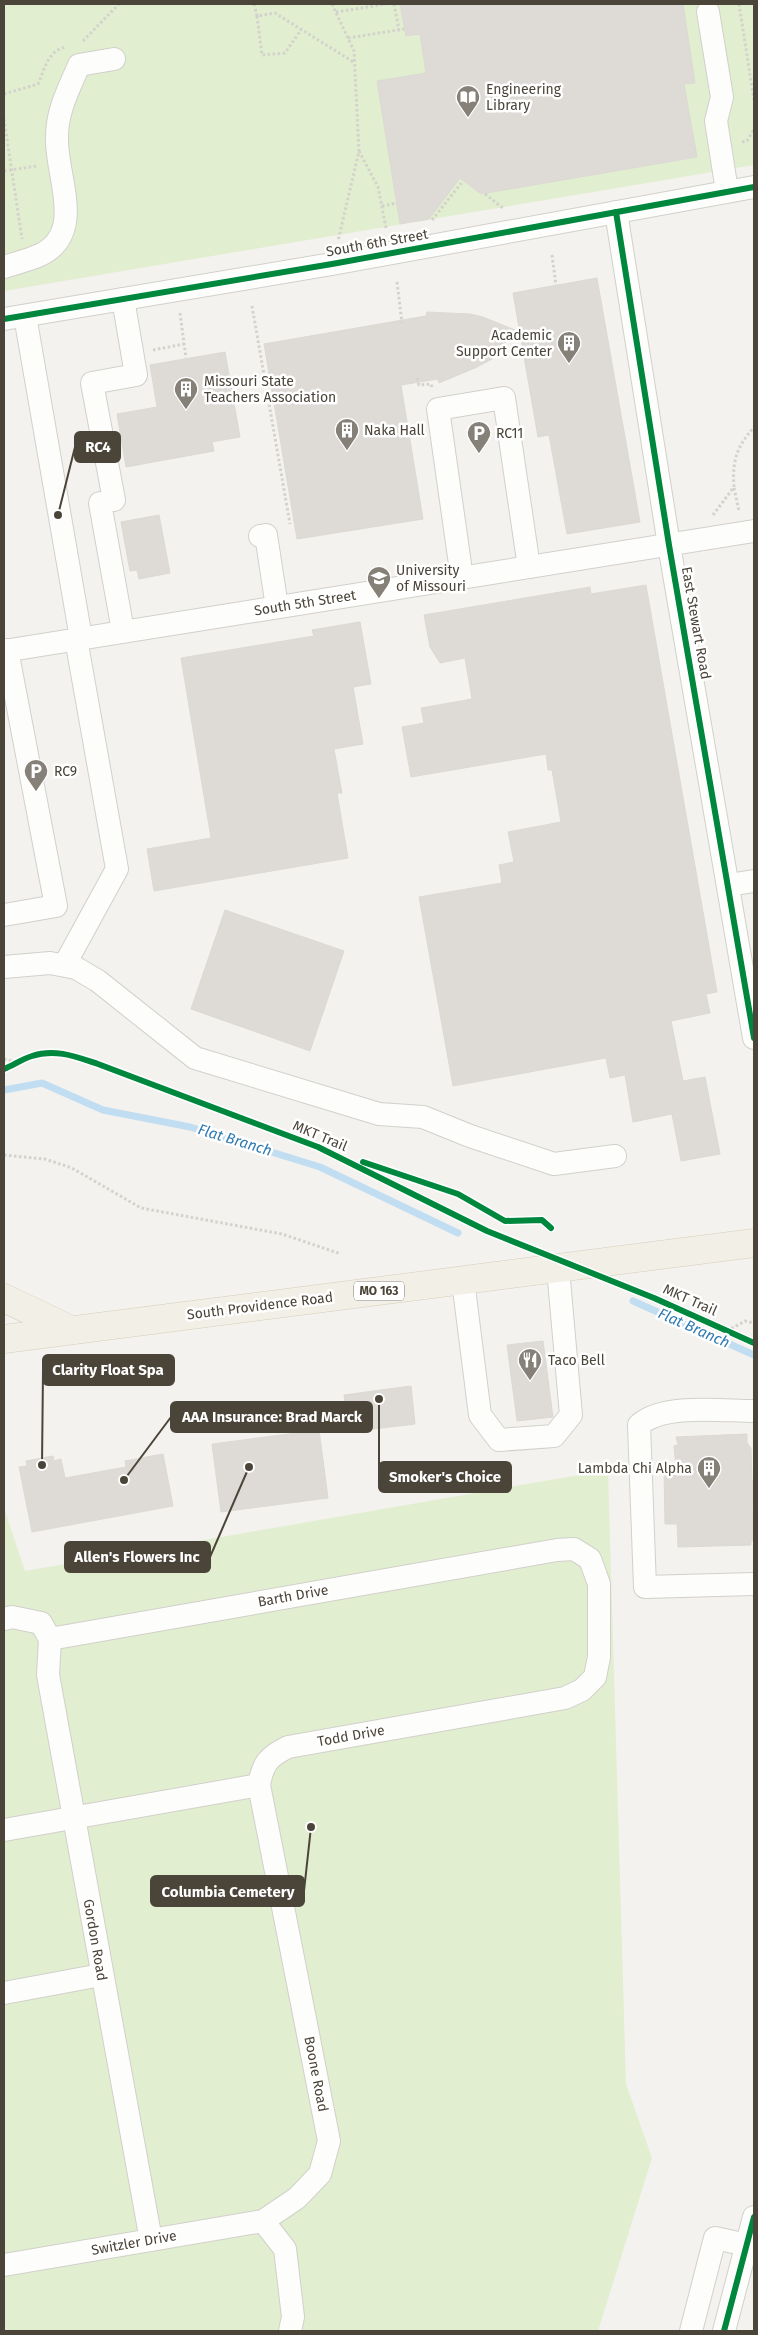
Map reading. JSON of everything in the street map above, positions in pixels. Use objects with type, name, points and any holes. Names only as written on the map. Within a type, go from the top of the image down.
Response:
[{"type":"main road","name":"South Providence Road","points":[[4,1339],[754,1244]]},
{"type":"main road","points":[[4,1298],[8,1302],[72,1330]]},
{"type":"street","points":[[708,12],[722,97],[716,121],[727,191]]},
{"type":"street","points":[[14,263],[41,255],[55,243],[65,228],[66,205],[56,139],[58,112],[79,65],[114,59]]},
{"type":"street","name":"South 6th Street","points":[[15,318],[332,264],[754,187]]},
{"type":"street","name":"East Stewart Road","points":[[616,212],[669,545],[754,1038]]},
{"type":"street","points":[[123,299],[136,375],[92,383],[123,631]]},
{"type":"street","points":[[15,318],[78,639],[117,869],[65,964]]},
{"type":"street","points":[[462,578],[438,410],[504,398],[530,567]]},
{"type":"street","name":"South 5th Street","points":[[6,650],[669,545],[747,523]]},
{"type":"street","points":[[260,536],[266,535],[277,607]]},
{"type":"street","points":[[4,915],[56,906],[12,718],[6,650]]},
{"type":"street","points":[[729,885],[754,881]]},
{"type":"street","points":[[4,967],[65,964],[76,968],[98,981],[195,1058],[379,1114],[423,1117],[470,1136],[554,1164],[615,1156]]},
{"type":"street","points":[[464,1280],[480,1415],[499,1440],[554,1436],[571,1415],[558,1268]]},
{"type":"street","points":[[754,1410],[668,1411],[646,1419],[639,1425],[645,1587],[754,1584]]},
{"type":"street","name":"Barth Drive","points":[[50,1639],[556,1550],[574,1549],[590,1559]]},
{"type":"street","name":"Todd Drive","points":[[259,1785],[262,1768],[273,1755],[288,1747],[565,1698],[582,1690],[595,1677],[599,1657],[598,1584],[590,1559]]},
{"type":"street","points":[[4,1619],[12,1617],[41,1623],[50,1639]]},
{"type":"street","name":"Gordon Road","points":[[50,1639],[48,1675],[101,1975],[151,2240]]},
{"type":"street","points":[[4,1830],[259,1785]]},
{"type":"street","name":"Boone Road","points":[[259,1785],[329,2141],[320,2174],[297,2198],[263,2221]]},
{"type":"street","points":[[4,1993],[101,1975]]},
{"type":"street","points":[[724,2331],[754,2217]]},
{"type":"street","points":[[263,2221],[285,2249],[293,2317],[290,2331]]},
{"type":"street","name":"Switzler Drive","points":[[4,2265],[263,2221]]},
{"type":"street","points":[[691,2331],[715,2238],[747,2245]]},
{"type":"path","points":[[79,44],[119,4]]},
{"type":"path","points":[[254,4],[262,55],[285,53],[301,30]]},
{"type":"path","points":[[332,4],[354,51],[359,150],[332,264]]},
{"type":"path","points":[[336,12],[387,4]]},
{"type":"path","points":[[394,4],[398,30]]},
{"type":"path","points":[[739,4],[754,100]]},
{"type":"path","points":[[257,16],[275,13],[354,63]]},
{"type":"path","points":[[348,38],[404,29]]},
{"type":"path","points":[[4,94],[38,84],[52,54],[59,48],[71,46]]},
{"type":"path","points":[[4,119],[11,170],[14,263]]},
{"type":"path","points":[[359,150],[378,187],[386,228]]},
{"type":"path","points":[[4,171],[60,162]]},
{"type":"path","points":[[432,220],[463,180]]},
{"type":"path","points":[[484,194],[504,209]]},
{"type":"path","points":[[382,206],[397,203]]},
{"type":"path","points":[[552,255],[556,285]]},
{"type":"path","points":[[397,282],[402,323]]},
{"type":"path","points":[[252,306],[290,524]]},
{"type":"path","points":[[180,313],[186,358]]},
{"type":"path","points":[[134,365],[152,350],[184,344]]},
{"type":"path","points":[[747,523],[734,487],[733,467],[743,440],[754,427]]},
{"type":"path","points":[[709,520],[734,487]]},
{"type":"path","points":[[4,1059],[22,1061]]},
{"type":"path","points":[[9,1067],[22,1061]]},
{"type":"path","points":[[4,1155],[45,1159],[72,1168],[116,1196],[141,1208],[282,1234],[341,1254]]},
{"type":"path","points":[[727,1331],[745,1321],[754,1323]]},
{"type":"green space","points":[[4,4],[754,4],[754,165],[4,291]]},
{"type":"green space","points":[[608,1470],[626,2084],[652,2158],[598,2331],[4,2331],[4,1508],[25,1571]]},
{"type":"building","points":[[400,4],[683,4],[695,83],[684,84],[697,157],[481,194],[460,178],[429,219],[400,224],[377,81],[426,73],[420,34],[406,36]]},
{"type":"building","name":"Academic Support Center","points":[[597,278],[640,522],[567,534],[549,435],[538,437],[513,293]]},
{"type":"building","name":"Naka Hall","points":[[427,312],[470,314],[483,317],[515,330],[492,359],[477,367],[439,383],[438,379],[401,385],[423,519],[297,539],[264,344],[426,316]]},
{"type":"building","name":"Missouri State Teachers Association","points":[[225,352],[240,437],[212,442],[214,451],[126,467],[117,414],[157,407],[150,365]]},
{"type":"building","points":[[159,515],[170,573],[139,579],[137,570],[130,571],[121,522]]},
{"type":"building","points":[[646,585],[717,992],[706,994],[710,1013],[671,1021],[683,1081],[705,1077],[720,1154],[681,1161],[672,1114],[633,1122],[625,1075],[610,1078],[606,1058],[453,1086],[419,897],[502,883],[499,865],[514,862],[508,832],[561,822],[552,770],[548,770],[546,754],[411,777],[402,727],[424,723],[421,708],[472,699],[465,658],[440,663],[430,647],[424,615],[590,587],[591,594]]},
{"type":"building","points":[[360,622],[371,684],[353,687],[363,744],[334,749],[342,793],[337,793],[348,858],[154,891],[147,849],[211,838],[181,658],[314,636],[312,630]]},
{"type":"building","points":[[225,910],[344,951],[310,1051],[191,1009]]},
{"type":"building","name":"Taco Bell","points":[[543,1341],[553,1417],[517,1421],[507,1345]]},
{"type":"building","points":[[411,1386],[415,1424],[349,1432],[344,1395]]},
{"type":"building","points":[[319,1430],[328,1498],[221,1512],[212,1444]]},
{"type":"building","name":"Lambda Chi Alpha","points":[[747,1434],[747,1443],[751,1448],[752,1481],[754,1481],[754,1507],[752,1507],[754,1540],[751,1541],[751,1545],[678,1547],[677,1524],[665,1524],[664,1468],[676,1468],[674,1446],[678,1445],[676,1437]]},
{"type":"building","points":[[163,1454],[173,1506],[32,1532],[19,1467],[27,1466],[26,1461],[53,1456],[54,1461],[61,1459],[65,1478],[126,1467],[125,1461]]},
{"type":"waterway","name":"Flat Branch","points":[[4,1090],[42,1083],[103,1110],[190,1127],[320,1167],[458,1233]]},
{"type":"waterway","name":"Flat Branch","points":[[633,1301],[754,1355]]},
{"type":"cycle path","points":[[4,319],[332,264],[754,187]]},
{"type":"cycle path","points":[[616,212],[669,545],[754,1038]]},
{"type":"cycle path","name":"MKT Trail","points":[[4,1069],[28,1057],[49,1053],[66,1054],[98,1064],[318,1147],[487,1231],[654,1298],[754,1343]]},
{"type":"cycle path","points":[[363,1162],[458,1194],[505,1221],[542,1220],[551,1228]]},
{"type":"cycle path","points":[[724,2331],[754,2217]]},
{"type":"place","name":"Engineering Library","points":[[468,118]]},
{"type":"place","name":"Academic Support Center","points":[[569,364]]},
{"type":"place","name":"Missouri State Teachers Association","points":[[186,410]]},
{"type":"place","name":"Naka Hall","points":[[347,451]]},
{"type":"place","name":"RC11","points":[[479,454]]},
{"type":"place","name":"RC4","points":[[58,515]]},
{"type":"place","name":"University of Missouri","points":[[379,599]]},
{"type":"place","name":"RC9","points":[[36,792]]},
{"type":"place","name":"Taco Bell","points":[[530,1381]]},
{"type":"place","name":"Smoker's Choice","points":[[379,1399]]},
{"type":"place","name":"Clarity Float Spa","points":[[42,1465]]},
{"type":"place","name":"Allen's Flowers Inc","points":[[249,1467]]},
{"type":"place","name":"AAA Insurance: Brad Marck","points":[[124,1480]]},
{"type":"place","name":"Lambda Chi Alpha","points":[[709,1489]]},
{"type":"place","name":"Columbia Cemetery","points":[[311,1827]]}]
